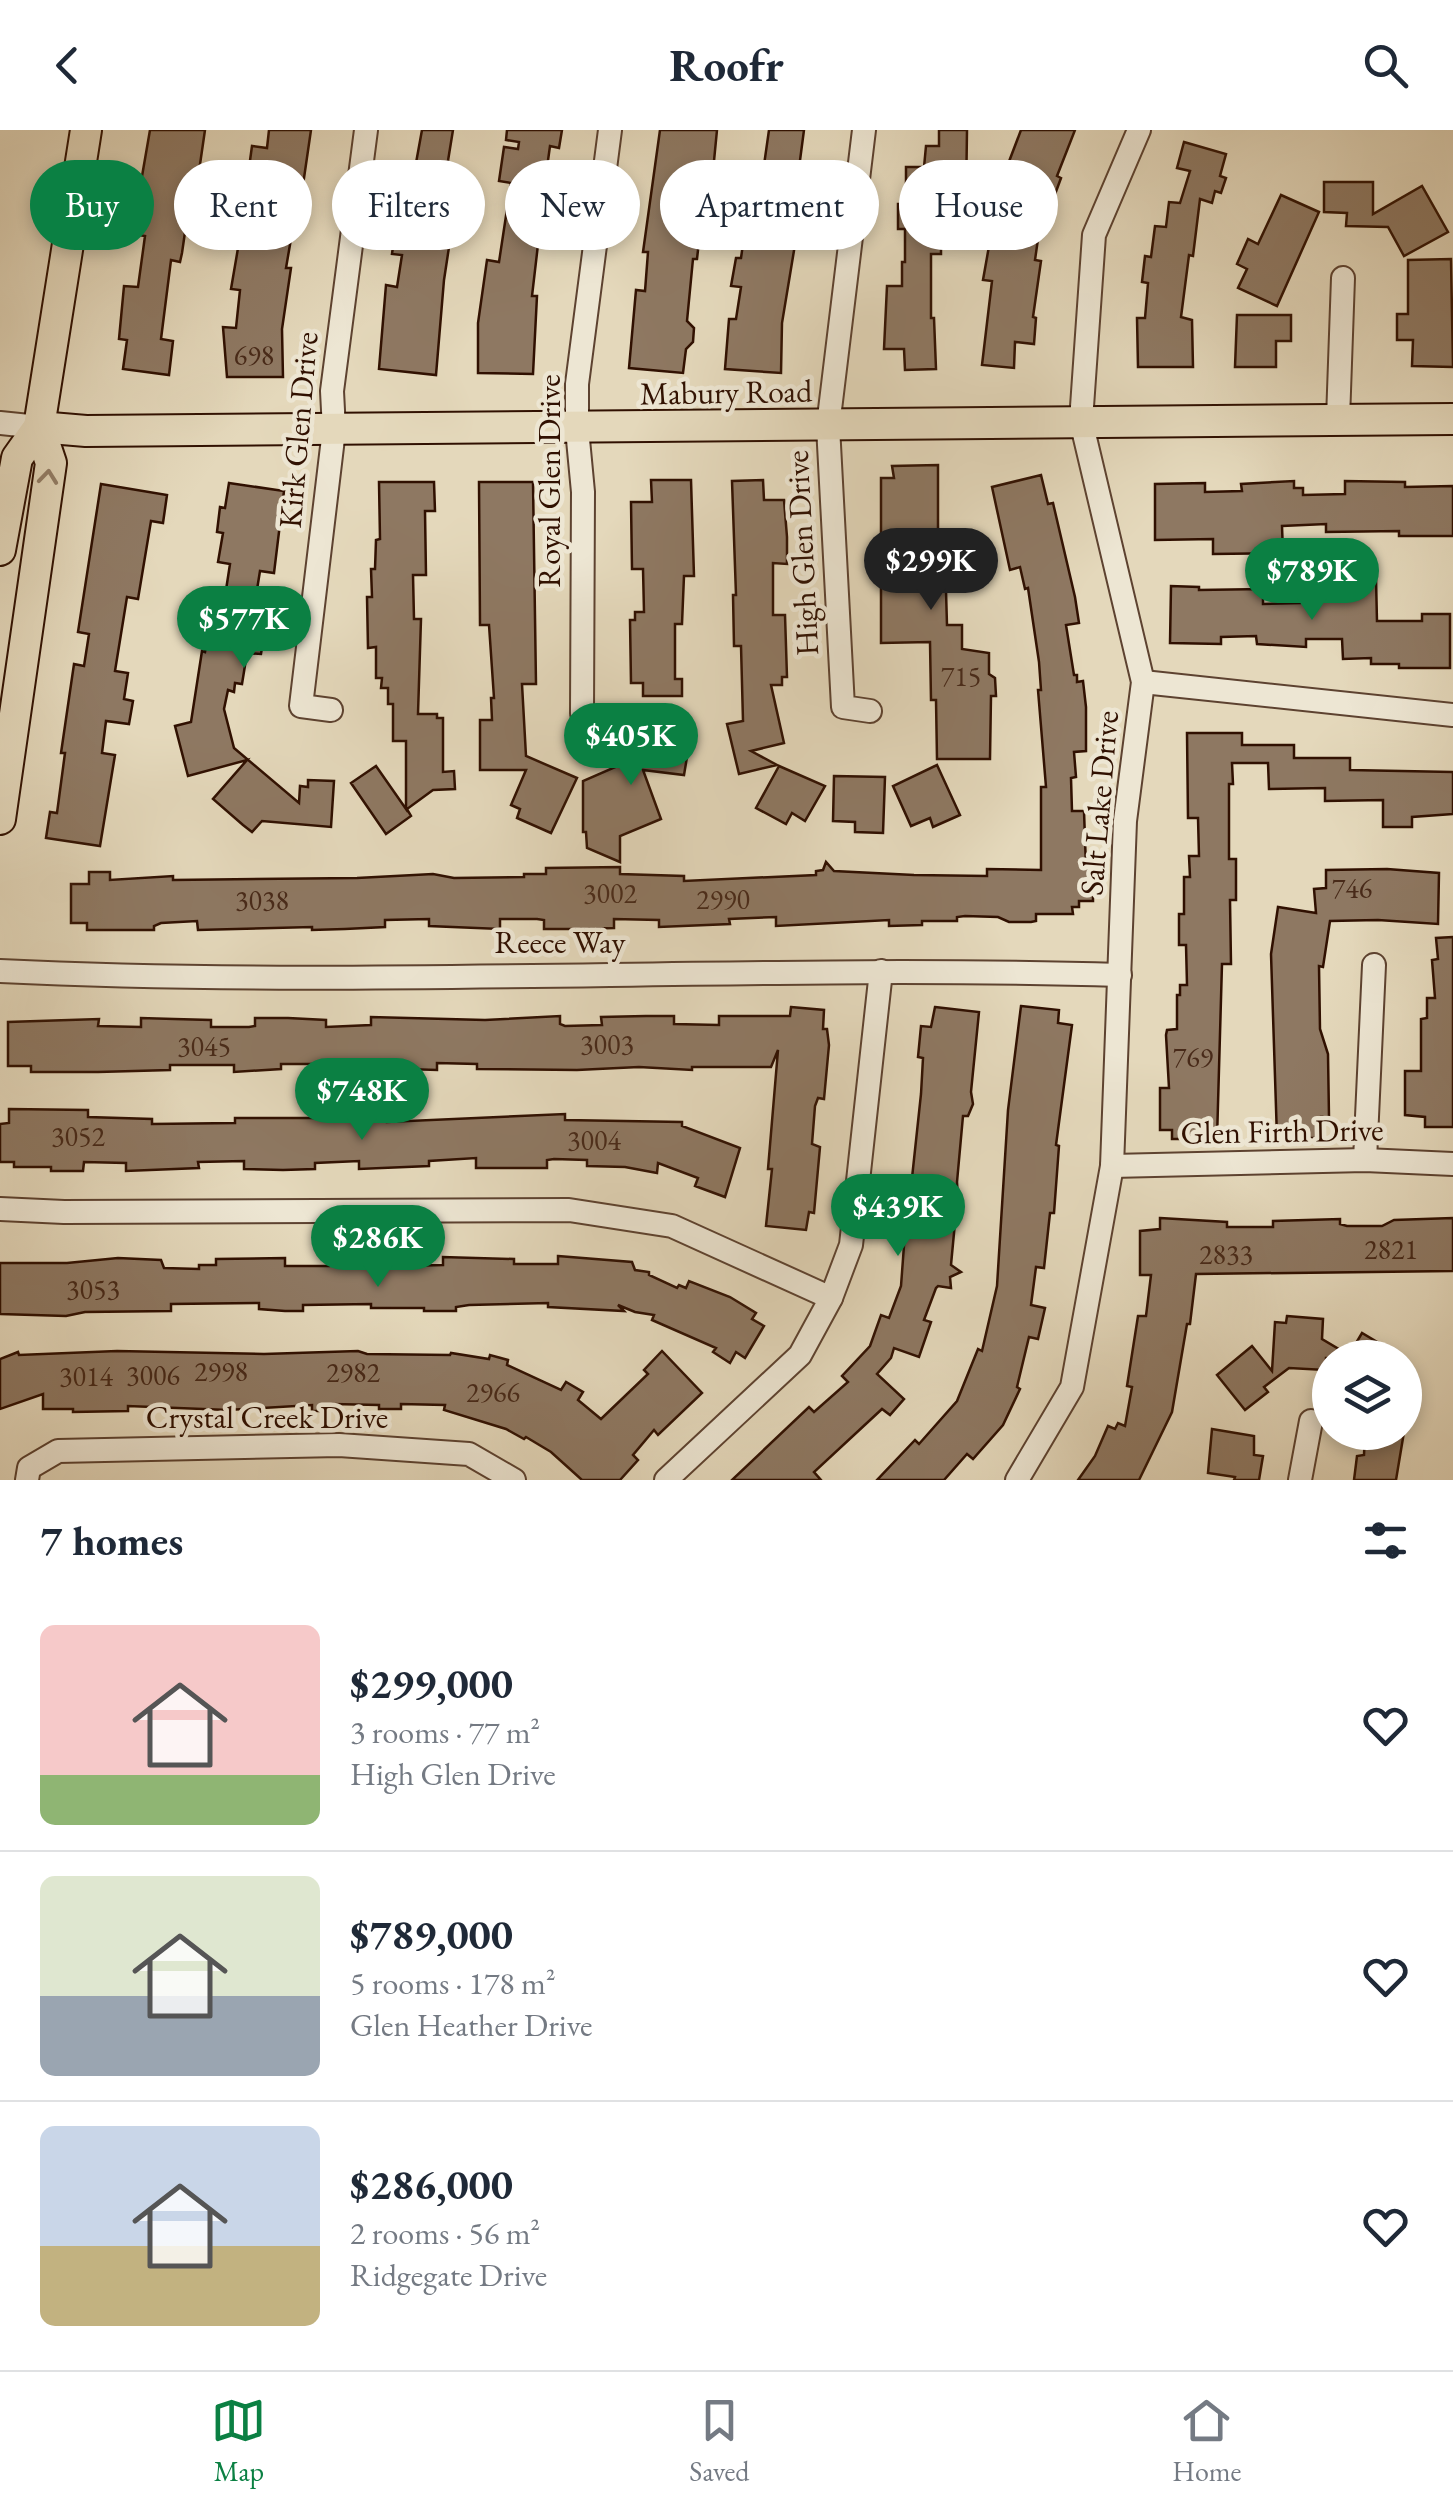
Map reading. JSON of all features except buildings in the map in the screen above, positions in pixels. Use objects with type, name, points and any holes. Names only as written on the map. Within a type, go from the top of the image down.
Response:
[{"type":"main road","points":[[0,819],[51,464],[40,428],[86,130]]},
{"type":"main road","name":"Mabury Road","points":[[40,428],[576,429],[1453,418]]},
{"type":"main road","points":[[0,550],[16,458],[40,428]]},
{"type":"street","name":"Kirk Glen Drive","points":[[331,710],[301,706],[334,430],[332,391],[366,130]]},
{"type":"street","name":"Royal Glen Drive","points":[[582,713],[583,492],[576,429],[577,384],[610,130]]},
{"type":"street","name":"High Glen Drive","points":[[864,130],[828,426],[843,707],[870,711]]},
{"type":"street","name":"Salt Lake Drive","points":[[1016,1480],[1072,1387],[1112,1166],[1126,821],[1144,682],[1081,421],[1094,235],[1139,130]]},
{"type":"street","points":[[1338,420],[1343,278]]},
{"type":"street","name":"Mabury Road","points":[[0,423],[40,428]]},
{"type":"street","points":[[1144,682],[1453,715]]},
{"type":"street","points":[[1365,1160],[1374,965]]},
{"type":"street","name":"Reece Way","points":[[0,970],[204,977],[972,970],[1120,976]]},
{"type":"street","points":[[666,1480],[800,1354],[831,1298],[851,1244],[881,971]]},
{"type":"street","name":"Glen Firth Drive","points":[[1112,1166],[1365,1160],[1453,1164]]},
{"type":"street","points":[[0,1208],[64,1212],[568,1210],[672,1226],[831,1298]]},
{"type":"street","points":[[1300,1480],[1310,1421]]},
{"type":"street","name":"Crystal Creek Drive","points":[[27,1480],[29,1468],[58,1451],[339,1446],[469,1454],[514,1480]]}]
